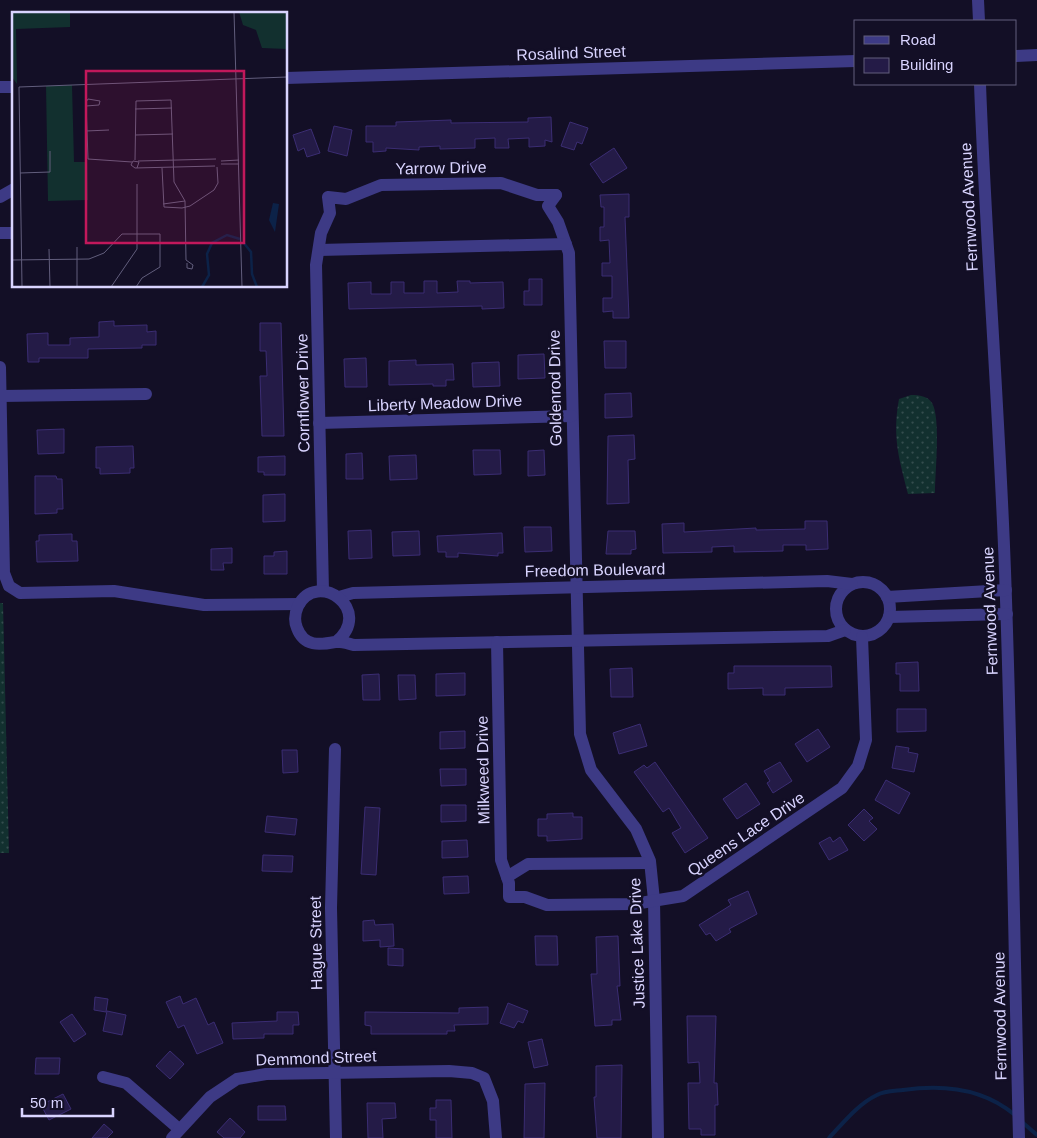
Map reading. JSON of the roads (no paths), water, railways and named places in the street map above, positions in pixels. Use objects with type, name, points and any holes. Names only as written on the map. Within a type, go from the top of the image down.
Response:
[{"type":"street","points":[[978,0],[979,20]]},
{"type":"street","points":[[1017,56],[1037,55]]},
{"type":"street","name":"Rosalind Street","points":[[288,78],[854,61]]},
{"type":"street","name":"Fernwood Avenue","points":[[980,85],[1007,614],[1019,1138]]},
{"type":"street","name":"Yarrow Drive","points":[[328,198],[346,199],[381,185],[409,184],[501,183],[538,195],[556,195]]},
{"type":"street","points":[[0,197],[12,190]]},
{"type":"street","name":"Goldenrod Drive","points":[[556,195],[548,206],[558,222],[569,253],[576,587]]},
{"type":"street","name":"Cornflower Drive","points":[[323,591],[316,265],[321,233],[330,213],[328,198]]},
{"type":"street","points":[[318,250],[566,244]]},
{"type":"street","points":[[0,367],[4,573],[9,586],[20,593],[114,591],[204,605],[299,604]]},
{"type":"street","points":[[1,396],[146,394]]},
{"type":"street","name":"Liberty Meadow Drive","points":[[319,423],[572,416]]},
{"type":"street","name":"Freedom Boulevard","points":[[339,597],[353,593],[576,587],[827,581],[852,584]]},
{"type":"street","points":[[870,583],[878,586],[887,596],[890,609],[889,618],[879,632],[862,637],[845,630],[836,615],[838,597],[852,584],[870,583]]},
{"type":"street","name":"Justice Lake Drive","points":[[576,587],[580,734],[591,770],[636,829],[650,863],[654,900],[658,1138]]},
{"type":"street","points":[[887,596],[1006,590]]},
{"type":"street","points":[[336,642],[343,636],[349,620],[349,612],[339,597],[323,591],[305,597],[299,604],[295,621],[303,638],[319,646],[336,642],[354,645],[828,636],[845,630]]},
{"type":"street","points":[[889,618],[1007,614]]},
{"type":"street","name":"Queens Lace Drive","points":[[509,897],[525,897],[547,905],[634,904],[683,896],[842,788],[858,766],[866,740],[862,637]]},
{"type":"street","name":"Milkweed Drive","points":[[497,642],[501,860],[507,877],[509,897]]},
{"type":"street","name":"Hague Street","points":[[335,749],[331,908],[336,1138]]},
{"type":"street","points":[[507,877],[528,864],[650,863]]},
{"type":"street","name":"Demmond Street","points":[[176,1133],[210,1096],[237,1079],[266,1074],[449,1070],[472,1073],[484,1078],[494,1101],[496,1138]]},
{"type":"street","points":[[103,1076],[126,1083],[176,1133]]},
{"type":"waterway","points":[[829,1138],[863,1103],[890,1091],[918,1088],[962,1090],[990,1099],[1015,1115]]},
{"type":"waterway","points":[[1022,1122],[1037,1135]]}]
